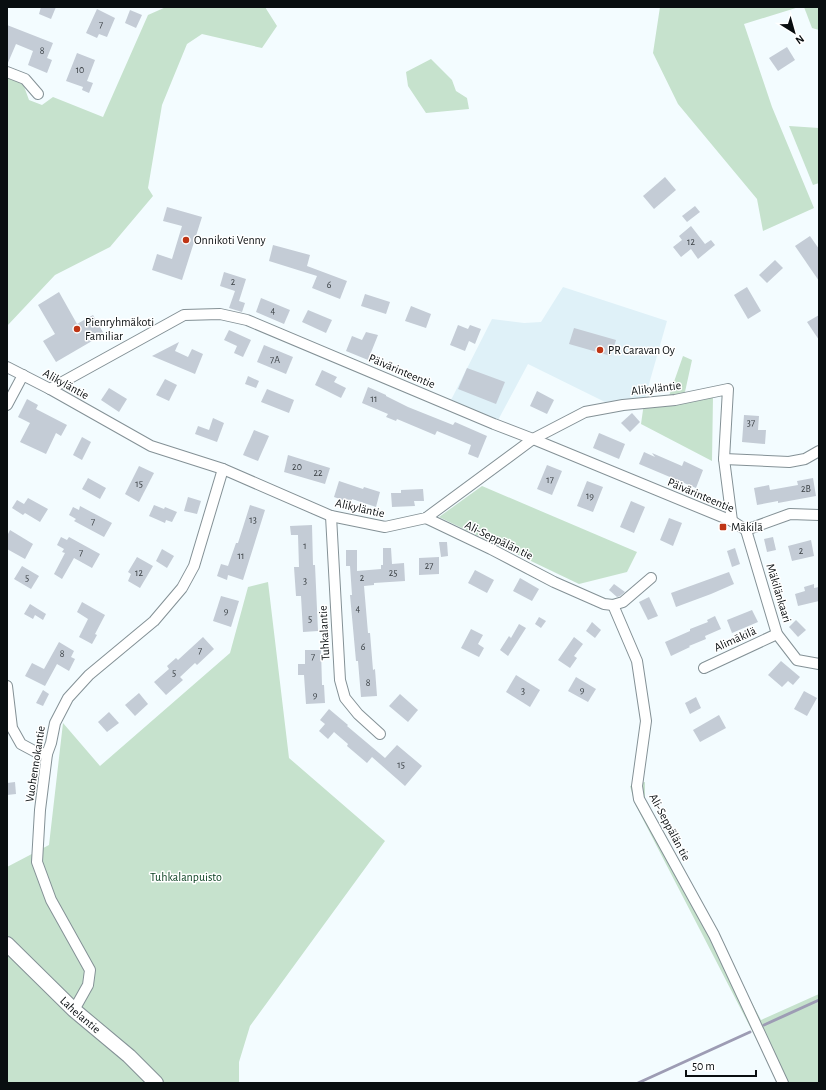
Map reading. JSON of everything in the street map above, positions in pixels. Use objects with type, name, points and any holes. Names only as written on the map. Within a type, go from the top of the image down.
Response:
[{"type":"main road","name":"Lahelantie","points":[[7,944],[74,1010],[129,1056],[156,1083]]},
{"type":"street","points":[[7,72],[25,79],[38,94]]},
{"type":"street","name":"Päivärinteentie","points":[[50,390],[184,315],[220,314],[246,320],[494,424],[732,521],[746,530]]},
{"type":"street","name":"Alikyläntie","points":[[7,367],[151,446],[223,469],[332,516],[386,528],[426,518],[533,439],[584,412],[624,405],[675,400],[728,389],[724,459]]},
{"type":"street","points":[[7,405],[23,375]]},
{"type":"street","points":[[732,521],[724,459],[789,462],[805,459],[819,451]]},
{"type":"street","name":"Vuohennokantie","points":[[74,1010],[88,985],[90,970],[51,900],[37,862],[40,810],[47,754],[55,723],[68,698],[89,675],[154,621],[182,588],[194,566],[223,469]]},
{"type":"street","points":[[746,530],[790,514],[819,515]]},
{"type":"street","name":"Tuhkalantie","points":[[332,516],[340,680],[345,698],[358,714],[380,734]]},
{"type":"street","name":"Ali-Seppälän tie","points":[[426,518],[560,584],[604,604],[613,605],[637,661],[646,721],[637,786],[639,799],[714,935],[783,1083]]},
{"type":"street","name":"Mäkilänkaari","points":[[746,530],[777,634],[797,660],[819,664]]},
{"type":"street","points":[[613,605],[623,602],[651,578]]},
{"type":"street","name":"Alimäkilä","points":[[704,668],[777,634]]},
{"type":"street","points":[[7,686],[12,728],[21,744],[36,752],[47,754]]},
{"type":"shaded area","points":[[563,287],[667,321],[645,398],[605,402],[528,364],[497,422],[450,402],[492,319],[524,323],[541,322]]},
{"type":"green space","points":[[166,7],[265,7],[277,26],[262,48],[202,34],[187,44],[162,105],[148,188],[153,196],[110,247],[55,275],[7,326],[7,77],[22,81],[29,100],[42,105],[53,97],[103,117],[148,15]]},
{"type":"green space","points":[[660,7],[799,7],[744,24],[772,107],[814,208],[763,231],[757,199],[678,104],[653,53]]},
{"type":"green space","points":[[804,7],[819,7],[819,30],[812,28]]},
{"type":"green space","points":[[431,59],[452,80],[456,91],[467,98],[469,109],[426,113],[408,86],[406,72]]},
{"type":"green space","points":[[789,126],[819,128],[819,183],[813,185]]},
{"type":"green space","points":[[683,356],[692,360],[683,401],[713,396],[712,461],[641,424],[644,403],[669,396]]},
{"type":"green space","points":[[482,486],[637,552],[627,572],[579,584],[439,517]]},
{"type":"green space","name":"Tuhkalanpuisto","points":[[268,582],[289,758],[385,841],[250,1026],[239,1062],[239,1083],[7,1083],[7,867],[49,845],[63,723],[100,766],[230,653],[248,587]]},
{"type":"green space","points":[[645,782],[645,801],[761,1020],[819,994],[819,1083],[779,1083],[635,804],[630,786]]},
{"type":"building","points":[[41,7],[56,7],[51,19],[39,14]]},
{"type":"building","points":[[97,9],[115,18],[107,37],[99,34],[97,38],[86,33]]},
{"type":"building","points":[[130,10],[142,15],[136,28],[125,23]]},
{"type":"building","points":[[7,25],[53,43],[47,58],[52,60],[47,73],[28,65],[33,51],[16,44],[7,65]]},
{"type":"building","points":[[787,47],[795,60],[778,71],[769,58]]},
{"type":"building","points":[[77,53],[95,60],[87,81],[93,83],[89,93],[82,90],[83,87],[66,81]]},
{"type":"building","points":[[665,177],[676,190],[654,209],[643,196]]},
{"type":"building","points":[[695,206],[700,212],[687,222],[682,216]]},
{"type":"building","name":"Onnikoti Venny","points":[[167,207],[202,217],[182,280],[152,270],[157,254],[172,259],[182,226],[163,221]]},
{"type":"building","points":[[691,226],[705,244],[711,240],[715,245],[698,259],[691,249],[681,257],[673,247],[682,240],[679,236]]},
{"type":"building","points":[[810,236],[819,249],[819,281],[795,246]]},
{"type":"building","points":[[273,245],[310,255],[307,266],[347,281],[340,299],[312,288],[317,276],[269,261]]},
{"type":"building","points":[[775,260],[783,268],[767,283],[759,275]]},
{"type":"building","points":[[224,272],[246,279],[239,301],[245,303],[242,312],[229,308],[235,291],[220,286]]},
{"type":"building","points":[[747,287],[761,311],[748,319],[734,295]]},
{"type":"building","name":"Pienryhmäkoti Familiar","points":[[59,292],[77,324],[93,315],[104,334],[56,362],[43,341],[55,334],[38,305]]},
{"type":"building","points":[[365,294],[390,302],[386,314],[361,306]]},
{"type":"building","points":[[261,298],[290,310],[284,324],[256,312]]},
{"type":"building","points":[[411,306],[431,314],[426,328],[405,321]]},
{"type":"building","points":[[308,310],[332,320],[326,333],[302,322]]},
{"type":"building","points":[[819,315],[819,340],[807,322]]},
{"type":"building","points":[[458,325],[468,329],[470,325],[481,329],[475,344],[469,341],[465,351],[450,345]]},
{"type":"building","points":[[574,328],[616,340],[611,356],[569,344]]},
{"type":"building","points":[[229,330],[251,340],[243,357],[234,353],[237,346],[224,340]]},
{"type":"building","points":[[366,332],[378,335],[368,360],[346,351],[352,336],[362,340]]},
{"type":"building","points":[[179,342],[175,351],[188,357],[192,349],[203,354],[195,374],[152,356]]},
{"type":"building","points":[[264,345],[293,357],[286,374],[257,362]]},
{"type":"building","points":[[467,368],[505,382],[496,404],[458,389]]},
{"type":"building","points":[[322,370],[337,377],[334,382],[346,388],[341,398],[315,385]]},
{"type":"building","points":[[248,376],[259,381],[256,388],[245,384]]},
{"type":"building","points":[[165,379],[177,385],[169,401],[156,395]]},
{"type":"building","points":[[368,387],[408,407],[453,425],[455,422],[487,436],[478,458],[468,454],[471,445],[437,431],[435,435],[397,419],[396,421],[386,417],[388,414],[362,403]]},
{"type":"building","points":[[109,388],[127,399],[119,412],[101,400]]},
{"type":"building","points":[[267,389],[294,400],[289,413],[261,402]]},
{"type":"building","points":[[537,391],[554,400],[547,414],[530,406]]},
{"type":"building","points":[[27,399],[38,405],[36,409],[67,425],[61,436],[56,433],[46,454],[20,442],[30,423],[18,417]]},
{"type":"building","points":[[632,413],[640,422],[630,432],[621,423]]},
{"type":"building","points":[[744,415],[759,416],[758,430],[766,430],[765,444],[742,442]]},
{"type":"building","points":[[213,418],[224,423],[217,442],[195,434],[198,426],[209,430]]},
{"type":"building","points":[[254,430],[269,436],[258,461],[243,455]]},
{"type":"building","points":[[599,433],[625,444],[619,459],[593,448]]},
{"type":"building","points":[[82,437],[91,442],[82,460],[73,455]]},
{"type":"building","points":[[644,452],[655,457],[652,453],[682,466],[684,461],[703,470],[696,488],[639,464]]},
{"type":"building","points":[[288,455],[330,468],[325,484],[284,472]]},
{"type":"building","points":[[547,465],[562,471],[552,495],[537,489]]},
{"type":"building","points":[[139,466],[154,473],[139,502],[125,494]]},
{"type":"building","points":[[88,478],[106,488],[100,499],[82,489]]},
{"type":"building","points":[[813,478],[816,496],[757,505],[754,488],[769,485],[770,490],[798,485],[797,481]]},
{"type":"building","points":[[339,481],[363,489],[364,487],[380,492],[376,507],[352,499],[351,503],[334,497]]},
{"type":"building","points":[[587,481],[603,487],[593,512],[577,506]]},
{"type":"building","points":[[423,489],[424,501],[414,501],[415,506],[392,507],[391,493],[401,493],[401,490]]},
{"type":"building","points":[[188,497],[201,501],[197,514],[184,511]]},
{"type":"building","points":[[28,498],[48,509],[40,522],[25,513],[23,515],[12,508],[17,500],[24,504]]},
{"type":"building","points":[[631,501],[645,507],[634,533],[620,527]]},
{"type":"building","points":[[154,505],[164,509],[165,507],[177,512],[172,522],[166,520],[165,523],[149,516]]},
{"type":"building","points":[[250,505],[265,510],[243,580],[228,575],[227,580],[217,576],[221,564],[228,566],[236,543],[238,543]]},
{"type":"building","points":[[80,506],[112,523],[104,537],[74,521],[76,519],[69,515],[73,507],[79,510]]},
{"type":"building","points":[[669,518],[682,523],[673,546],[660,540]]},
{"type":"building","points":[[312,525],[313,565],[315,565],[318,631],[303,632],[301,596],[296,596],[294,567],[299,567],[298,535],[291,535],[290,526]]},
{"type":"building","points":[[10,530],[33,544],[25,559],[7,549],[7,536]]},
{"type":"building","points":[[61,537],[67,540],[69,537],[100,554],[92,568],[74,558],[62,579],[54,574],[65,553],[62,552],[64,549],[57,545]]},
{"type":"building","points":[[773,537],[776,550],[767,552],[764,539]]},
{"type":"building","points":[[811,540],[814,556],[792,561],[788,546]]},
{"type":"building","points":[[439,542],[447,542],[448,556],[441,557]]},
{"type":"building","points":[[383,548],[391,548],[392,564],[404,563],[405,581],[374,583],[374,585],[364,586],[368,633],[370,633],[377,696],[361,697],[350,595],[352,595],[350,566],[346,566],[346,550],[357,550],[357,571],[381,569],[381,565],[383,565]]},
{"type":"building","points":[[735,548],[740,564],[732,567],[727,551]]},
{"type":"building","points":[[162,549],[174,556],[167,568],[156,561]]},
{"type":"building","points":[[137,557],[153,566],[140,588],[128,581],[131,574],[128,572]]},
{"type":"building","points":[[439,557],[439,574],[419,575],[419,558]]},
{"type":"building","points":[[22,566],[39,576],[31,589],[14,579]]},
{"type":"building","points":[[475,570],[494,580],[487,593],[468,583]]},
{"type":"building","points":[[729,572],[734,584],[676,607],[671,593]]},
{"type":"building","points":[[520,578],[539,589],[532,601],[513,591]]},
{"type":"building","points":[[614,584],[625,592],[617,597],[609,590]]},
{"type":"building","points":[[814,584],[814,588],[819,587],[819,601],[798,606],[795,594],[805,591],[804,587]]},
{"type":"building","points":[[221,596],[239,601],[231,627],[213,621]]},
{"type":"building","points":[[649,597],[658,616],[648,620],[639,602]]},
{"type":"building","points":[[82,602],[105,615],[95,634],[97,635],[92,644],[79,637],[88,619],[77,612]]},
{"type":"building","points":[[30,604],[46,614],[43,620],[35,615],[33,619],[24,614]]},
{"type":"building","points":[[752,610],[758,622],[732,633],[727,620]]},
{"type":"building","points":[[715,616],[721,629],[705,636],[706,639],[671,656],[665,642],[690,631],[690,629],[708,622],[707,620]]},
{"type":"building","points":[[539,617],[546,621],[541,628],[535,624]]},
{"type":"building","points":[[796,620],[806,630],[798,637],[789,627]]},
{"type":"building","points":[[592,622],[601,630],[595,638],[586,631]]},
{"type":"building","points":[[519,624],[526,628],[508,656],[500,650],[509,636],[511,638]]},
{"type":"building","points":[[471,629],[483,635],[478,644],[484,648],[479,657],[461,648]]},
{"type":"building","points":[[203,637],[214,649],[197,665],[195,663],[180,677],[183,680],[166,695],[154,682],[169,669],[167,666],[176,658],[178,660]]},
{"type":"building","points":[[574,637],[583,644],[574,656],[577,658],[570,668],[558,660]]},
{"type":"building","points":[[59,642],[74,651],[71,657],[75,659],[69,671],[57,664],[45,686],[25,676],[32,663],[44,669]]},
{"type":"building","points":[[305,650],[321,650],[322,685],[324,685],[325,703],[306,704],[304,675],[298,675],[298,664],[305,664]]},
{"type":"building","points":[[781,661],[800,677],[793,685],[788,681],[782,687],[768,675]]},
{"type":"building","points":[[516,675],[540,690],[530,707],[506,692]]},
{"type":"building","points":[[576,677],[596,689],[588,702],[568,691]]},
{"type":"building","points":[[43,690],[49,694],[43,706],[36,703]]},
{"type":"building","points":[[804,691],[817,698],[807,716],[794,709]]},
{"type":"building","points":[[139,693],[148,704],[135,716],[125,705]]},
{"type":"building","points":[[400,694],[418,710],[408,722],[389,706]]},
{"type":"building","points":[[696,697],[701,708],[690,714],[685,703]]},
{"type":"building","points":[[329,709],[385,758],[397,745],[422,766],[405,786],[372,757],[367,763],[347,746],[348,744],[334,732],[328,739],[319,731],[325,724],[320,720]]},
{"type":"building","points":[[109,712],[119,723],[107,732],[98,722]]},
{"type":"building","points":[[719,715],[726,728],[700,742],[693,730]]},
{"type":"building","points":[[15,782],[16,794],[7,795],[7,783]]},
{"type":"waterway","points":[[764,1025],[819,1000]]},
{"type":"waterway","points":[[638,1083],[750,1032]]},
{"type":"place","name":"Onnikoti Venny","points":[[186,240]]},
{"type":"place","name":"Pienryhmäkoti Familiar","points":[[77,329]]},
{"type":"place","name":"PR Caravan Oy","points":[[600,350]]},
{"type":"place","name":"Mäkilä","points":[[723,527]]}]
